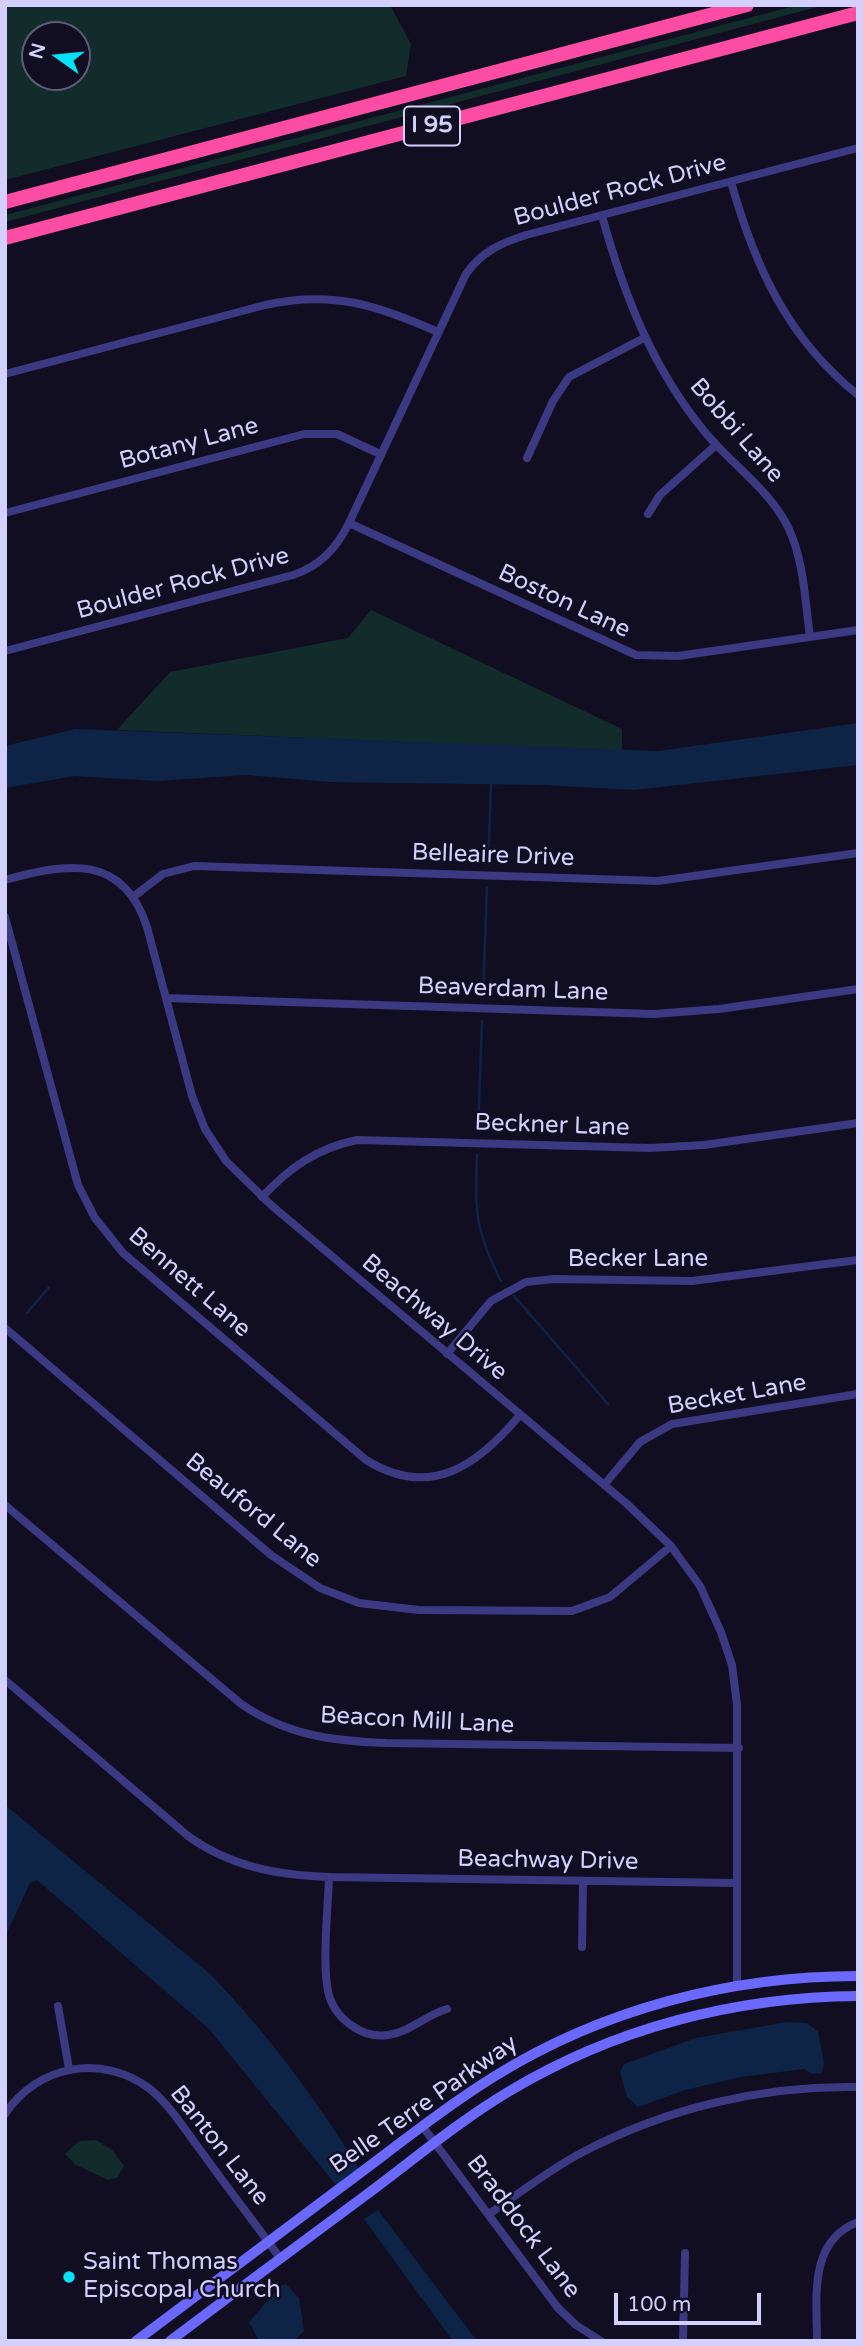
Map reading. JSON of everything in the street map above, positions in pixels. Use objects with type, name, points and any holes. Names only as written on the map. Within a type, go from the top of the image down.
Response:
[{"type":"highway","name":"I 95","points":[[5,202],[747,5]]},
{"type":"highway","name":"I 95","points":[[5,238],[858,13]]},
{"type":"main road","name":"Belle Terre Parkway","points":[[136,2341],[423,2127],[498,2075],[579,2032],[664,2002],[737,1986],[801,1978],[858,1976]]},
{"type":"main road","name":"Belle Terre Parkway","points":[[170,2341],[435,2143],[528,2080],[582,2053],[635,2033],[742,2006],[858,1996]]},
{"type":"street","name":"Boulder Rock Drive","points":[[5,651],[303,572],[331,552],[349,523],[466,274],[484,253],[517,238],[858,148]]},
{"type":"street","points":[[731,182],[748,240],[778,306],[810,348],[858,395]]},
{"type":"street","name":"Bobbi Lane","points":[[602,216],[620,280],[644,338],[678,396],[716,445],[770,499],[788,526],[797,552],[810,637]]},
{"type":"street","points":[[5,374],[265,305],[304,299],[370,304],[438,332]]},
{"type":"street","points":[[527,458],[553,401],[569,377],[644,338]]},
{"type":"street","name":"Botany Lane","points":[[5,513],[304,434],[337,434],[380,453]]},
{"type":"street","points":[[648,514],[660,495],[716,445]]},
{"type":"street","name":"Boston Lane","points":[[349,523],[631,653],[668,657],[858,630]]},
{"type":"street","name":"Belleaire Drive","points":[[133,897],[163,874],[194,866],[658,881],[858,853]]},
{"type":"street","name":"Beachway Drive","points":[[5,880],[52,867],[76,866],[108,875],[133,897],[147,927],[190,1089],[205,1129],[233,1169],[262,1197],[604,1485],[671,1546],[700,1587],[722,1632],[732,1665],[739,1748],[737,1986]]},
{"type":"street","name":"Bennett Lane","points":[[5,917],[78,1185],[95,1218],[123,1253],[366,1460],[379,1467],[418,1477],[455,1471],[481,1457],[520,1415]]},
{"type":"street","name":"Beaverdam Lane","points":[[166,998],[654,1014],[719,1009],[858,989]]},
{"type":"street","name":"Beckner Lane","points":[[262,1197],[299,1163],[328,1148],[356,1140],[650,1148],[704,1145],[858,1124]]},
{"type":"street","name":"Becker Lane","points":[[447,1354],[491,1301],[526,1282],[545,1279],[692,1282],[858,1260]]},
{"type":"street","name":"Beauford Lane","points":[[5,1328],[271,1555],[320,1588],[359,1603],[419,1610],[572,1611],[610,1597],[671,1546]]},
{"type":"street","name":"Becket Lane","points":[[604,1485],[640,1442],[671,1424],[858,1394]]},
{"type":"street","name":"Beacon Mill Lane","points":[[5,1505],[240,1703],[271,1723],[297,1732],[322,1739],[354,1742],[739,1748]]},
{"type":"street","name":"Beachway Drive","points":[[5,1681],[196,1842],[229,1860],[262,1871],[329,1877],[736,1883]]},
{"type":"street","points":[[329,1877],[327,1984],[331,2001],[341,2016],[358,2029],[383,2036],[401,2032],[447,2009]]},
{"type":"street","points":[[582,1947],[583,1881]]},
{"type":"street","points":[[58,2006],[69,2068]]},
{"type":"street","name":"Banton Lane","points":[[5,2114],[24,2091],[42,2079],[69,2068],[109,2071],[150,2089],[174,2115],[280,2258]]},
{"type":"street","points":[[489,2214],[582,2153],[641,2125],[728,2100],[820,2086],[858,2087]]},
{"type":"street","name":"Braddock Lane","points":[[423,2127],[558,2308],[576,2325],[601,2341]]},
{"type":"street","points":[[817,2341],[821,2259],[834,2237],[858,2222]]},
{"type":"street","points":[[684,2341],[685,2253]]},
{"type":"green space","points":[[5,5],[390,5],[411,44],[406,76],[5,180]]},
{"type":"green space","points":[[798,5],[825,5],[5,222],[5,215]]},
{"type":"green space","points":[[371,610],[622,729],[622,751],[117,730],[170,672],[348,638]]},
{"type":"green space","points":[[96,2140],[112,2150],[124,2166],[118,2177],[108,2180],[76,2165],[65,2154],[79,2141]]},
{"type":"water","points":[[858,723],[858,765],[634,790],[542,785],[330,782],[246,775],[157,781],[75,776],[5,788],[5,746],[75,729],[658,751]]},
{"type":"water","points":[[5,1805],[208,1972],[289,2066],[359,2168],[336,2185],[209,2029],[37,1880],[30,1883],[5,1937]]},
{"type":"water","points":[[787,2022],[807,2023],[818,2032],[824,2063],[822,2073],[813,2074],[804,2069],[741,2077],[685,2090],[638,2107],[627,2097],[620,2072],[624,2064],[696,2038]]},
{"type":"water","points":[[378,2210],[477,2341],[453,2341],[364,2219]]},
{"type":"water","points":[[286,2284],[299,2298],[304,2331],[294,2341],[259,2341],[249,2322],[280,2286]]},
{"type":"waterway","points":[[488,861],[491,785]]},
{"type":"waterway","points":[[483,996],[487,887]]},
{"type":"waterway","points":[[478,1130],[482,1021]]},
{"type":"waterway","points":[[477,1155],[478,1220],[486,1248],[501,1281]]},
{"type":"waterway","points":[[27,1313],[49,1287]]},
{"type":"waterway","points":[[514,1296],[608,1404]]},
{"type":"place","name":"Saint Thomas Episcopal Church","points":[[69,2277]]}]
